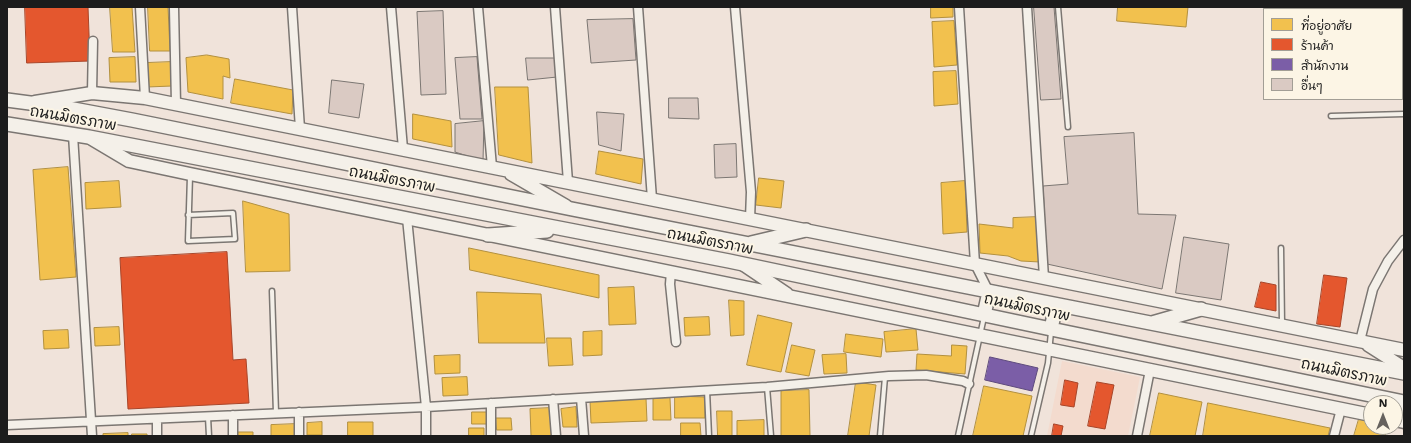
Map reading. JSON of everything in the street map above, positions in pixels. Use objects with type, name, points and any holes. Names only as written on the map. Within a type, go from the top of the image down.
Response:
[{"type":"main road","points":[[30,102],[92,93],[145,98],[1404,350]]},
{"type":"main road","name":"ถนนมิตรภาพ","points":[[7,100],[30,102],[132,120],[989,292],[1404,373]]},
{"type":"main road","name":"ถนนมิตรภาพ","points":[[7,124],[89,137],[729,261],[1051,330],[1404,402]]},
{"type":"main road","points":[[89,137],[129,161],[1363,413]]},
{"type":"main road","points":[[496,168],[572,209]]},
{"type":"main road","points":[[488,235],[567,230]]},
{"type":"main road","points":[[748,244],[806,230]]},
{"type":"main road","points":[[729,261],[733,241]]},
{"type":"main road","points":[[744,264],[791,297]]},
{"type":"main road","points":[[984,315],[989,292]]},
{"type":"main road","points":[[1051,330],[1056,304]]},
{"type":"main road","points":[[1151,323],[1200,309]]},
{"type":"main road","points":[[1360,341],[1404,368]]},
{"type":"street","points":[[140,7],[145,98]]},
{"type":"street","points":[[292,7],[300,129]]},
{"type":"street","points":[[391,7],[403,149]]},
{"type":"street","points":[[478,7],[496,168]]},
{"type":"street","points":[[555,7],[568,182]]},
{"type":"street","points":[[638,7],[652,199]]},
{"type":"street","points":[[735,7],[751,192],[750,219]]},
{"type":"street","points":[[960,7],[976,264],[989,292]]},
{"type":"street","points":[[1027,7],[1044,278]]},
{"type":"street","points":[[174,8],[176,104]]},
{"type":"street","points":[[92,93],[93,41]]},
{"type":"street","points":[[73,135],[92,436]]},
{"type":"street","points":[[407,218],[426,407],[426,436]]},
{"type":"street","points":[[1360,341],[1373,289],[1388,261],[1404,240]]},
{"type":"street","points":[[671,272],[670,284],[676,342]]},
{"type":"street","points":[[1137,436],[1150,370]]},
{"type":"street","points":[[7,425],[426,407],[767,387],[926,375],[963,381],[969,384]]},
{"type":"street","points":[[581,398],[584,436]]},
{"type":"street","points":[[553,399],[556,436]]},
{"type":"street","points":[[491,403],[491,436]]},
{"type":"street","points":[[1334,436],[1342,409]]},
{"type":"street","points":[[299,412],[299,436]]},
{"type":"street","points":[[233,415],[233,436]]},
{"type":"street","points":[[157,419],[158,436]]},
{"type":"lane","points":[[1058,7],[1068,127]]},
{"type":"lane","points":[[1331,116],[1404,114]]},
{"type":"lane","points":[[188,215],[233,213],[235,239],[188,242],[188,215],[190,174]]},
{"type":"lane","points":[[1281,248],[1282,325]]},
{"type":"lane","points":[[272,290],[276,413]]},
{"type":"lane","points":[[958,436],[984,315]]},
{"type":"lane","points":[[1031,436],[1050,350],[1051,330]]},
{"type":"lane","points":[[880,436],[886,377]]},
{"type":"lane","points":[[767,387],[771,436]]},
{"type":"lane","points":[[707,390],[709,436]]},
{"type":"lane","points":[[208,417],[209,436]]},
{"type":"shaded area","points":[[1062,361],[1140,377],[1128,436],[1047,436]]},
{"type":"building: ที่อยู่อาศัย","points":[[110,7],[132,7],[135,52],[113,52]]},
{"type":"building: ที่อยู่อาศัย","points":[[148,7],[168,7],[170,51],[150,51]]},
{"type":"building: ที่อยู่อาศัย","points":[[931,7],[953,7],[953,17],[931,18]]},
{"type":"building: ที่อยู่อาศัย","points":[[1118,7],[1188,7],[1186,27],[1117,21]]},
{"type":"building: ที่อยู่อาศัย","points":[[1403,15],[1404,15],[1403,45]]},
{"type":"building: ที่อยู่อาศัย","points":[[954,21],[957,65],[934,67],[932,22]]},
{"type":"building: ที่อยู่อาศัย","points":[[207,55],[229,59],[230,78],[223,76],[223,99],[188,92],[186,58]]},
{"type":"building: ที่อยู่อาศัย","points":[[135,57],[136,82],[110,82],[109,58]]},
{"type":"building: ที่อยู่อาศัย","points":[[171,62],[172,86],[147,87],[146,63]]},
{"type":"building: ที่อยู่อาศัย","points":[[956,71],[958,104],[934,106],[933,72]]},
{"type":"building: ที่อยู่อาศัย","points":[[235,79],[293,90],[292,114],[231,103]]},
{"type":"building: ที่อยู่อาศัย","points":[[495,87],[528,87],[532,163],[499,155]]},
{"type":"building: ที่อยู่อาศัย","points":[[413,114],[451,121],[452,147],[413,139]]},
{"type":"building: ที่อยู่อาศัย","points":[[599,151],[643,159],[641,184],[596,174]]},
{"type":"building: ที่อยู่อาศัย","points":[[68,167],[76,277],[40,280],[33,170]]},
{"type":"building: ที่อยู่อาศัย","points":[[759,178],[784,181],[781,208],[756,205]]},
{"type":"building: ที่อยู่อาศัย","points":[[119,181],[121,207],[86,209],[85,183]]},
{"type":"building: ที่อยู่อาศัย","points":[[965,181],[967,232],[943,234],[941,183]]},
{"type":"building: ที่อยู่อาศัย","points":[[243,201],[289,214],[290,271],[246,272]]},
{"type":"building: ที่อยู่อาศัย","points":[[1038,217],[1040,262],[1021,261],[1008,256],[980,253],[979,224],[1013,228],[1013,218]]},
{"type":"building: ที่อยู่อาศัย","points":[[469,248],[599,275],[599,298],[470,270]]},
{"type":"building: ที่อยู่อาศัย","points":[[634,287],[636,324],[609,325],[608,288]]},
{"type":"building: ที่อยู่อาศัย","points":[[477,292],[541,294],[545,343],[479,343]]},
{"type":"building: ที่อยู่อาศัย","points":[[729,300],[744,301],[744,335],[731,336]]},
{"type":"building: ที่อยู่อาศัย","points":[[758,315],[792,323],[781,372],[747,365]]},
{"type":"building: ที่อยู่อาศัย","points":[[709,317],[710,335],[685,336],[684,318]]},
{"type":"building: ที่อยู่อาศัย","points":[[119,327],[120,345],[95,346],[94,328]]},
{"type":"building: ที่อยู่อาศัย","points":[[916,329],[918,350],[886,352],[884,332]]},
{"type":"building: ที่อยู่อาศัย","points":[[68,330],[69,348],[44,349],[43,331]]},
{"type":"building: ที่อยู่อาศัย","points":[[602,331],[602,355],[583,356],[583,332]]},
{"type":"building: ที่อยู่อาศัย","points":[[846,334],[883,339],[881,357],[844,352]]},
{"type":"building: ที่อยู่อาศัย","points":[[547,338],[571,338],[573,365],[549,366]]},
{"type":"building: ที่อยู่อาศัย","points":[[792,345],[815,350],[809,376],[786,372]]},
{"type":"building: ที่อยู่อาศัย","points":[[952,345],[967,346],[965,374],[916,370],[917,354],[951,356]]},
{"type":"building: ที่อยู่อาศัย","points":[[846,354],[847,373],[824,374],[822,355]]},
{"type":"building: ที่อยู่อาศัย","points":[[460,355],[460,373],[435,374],[434,356]]},
{"type":"building: ที่อยู่อาศัย","points":[[467,377],[468,395],[443,396],[442,378]]},
{"type":"building: ที่อยู่อาศัย","points":[[856,382],[876,385],[869,436],[848,436]]},
{"type":"building: ที่อยู่อาศัย","points":[[984,386],[1032,396],[1023,436],[973,436]]},
{"type":"building: ที่อยู่อาศัย","points":[[809,390],[810,436],[781,436],[781,391]]},
{"type":"building: ที่อยู่อาศัย","points":[[1159,393],[1202,402],[1195,436],[1150,436]]},
{"type":"building: ที่อยู่อาศัย","points":[[675,396],[705,397],[705,418],[675,418]]},
{"type":"building: ที่อยู่อาศัย","points":[[646,398],[647,421],[591,423],[590,400]]},
{"type":"building: ที่อยู่อาศัย","points":[[670,398],[671,420],[653,420],[653,399]]},
{"type":"building: ที่อยู่อาศัย","points":[[1208,403],[1330,428],[1328,436],[1203,436]]},
{"type":"building: ที่อยู่อาศัย","points":[[576,407],[577,427],[563,427],[561,409]]},
{"type":"building: ที่อยู่อาศัย","points":[[550,408],[552,436],[531,436],[530,409]]},
{"type":"building: ที่อยู่อาศัย","points":[[717,411],[732,411],[732,436],[718,436]]},
{"type":"building: ที่อยู่อาศัย","points":[[472,412],[487,412],[487,424],[472,424]]},
{"type":"building: ที่อยู่อาศัย","points":[[496,418],[511,418],[512,430],[497,430]]},
{"type":"building: ที่อยู่อาศัย","points":[[1359,419],[1363,420],[1363,435],[1385,435],[1385,436],[1354,436]]},
{"type":"building: ที่อยู่อาศัย","points":[[764,420],[764,436],[737,436],[737,421]]},
{"type":"building: ที่อยู่อาศัย","points":[[322,422],[322,435],[307,435],[307,423]]},
{"type":"building: ที่อยู่อาศัย","points":[[348,422],[373,422],[373,436],[348,436]]},
{"type":"building: ที่อยู่อาศัย","points":[[681,423],[700,423],[701,436],[681,436]]},
{"type":"building: ที่อยู่อาศัย","points":[[296,424],[296,436],[271,436],[271,425]]},
{"type":"building: ที่อยู่อาศัย","points":[[469,428],[484,428],[484,436],[469,436]]},
{"type":"building: ที่อยู่อาศัย","points":[[238,432],[253,432],[253,436],[238,436]]},
{"type":"building: ที่อยู่อาศัย","points":[[128,433],[128,436],[103,436],[103,434]]},
{"type":"building: ที่อยู่อาศัย","points":[[132,434],[147,434],[147,436],[132,436]]},
{"type":"building: ร้านค้า","points":[[25,7],[88,7],[90,61],[27,63]]},
{"type":"building: ร้านค้า","points":[[227,252],[233,360],[246,359],[249,403],[128,409],[120,258]]},
{"type":"building: ร้านค้า","points":[[1324,275],[1347,278],[1340,327],[1317,324]]},
{"type":"building: ร้านค้า","points":[[1261,282],[1276,285],[1276,311],[1255,307]]},
{"type":"building: ร้านค้า","points":[[1065,380],[1078,383],[1074,407],[1061,405]]},
{"type":"building: ร้านค้า","points":[[1097,382],[1114,385],[1105,429],[1088,426]]},
{"type":"building: ร้านค้า","points":[[1054,424],[1063,426],[1061,436],[1052,436]]},
{"type":"building: สำนักงาน","points":[[990,357],[1038,368],[1032,391],[985,380]]},
{"type":"building: อื่นๆ","points":[[1034,7],[1054,7],[1061,99],[1041,100]]},
{"type":"building: อื่นๆ","points":[[443,11],[446,94],[421,95],[417,12]]},
{"type":"building: อื่นๆ","points":[[633,19],[636,60],[591,63],[587,20]]},
{"type":"building: อื่นๆ","points":[[477,57],[482,119],[460,119],[455,58]]},
{"type":"building: อื่นๆ","points":[[526,58],[555,58],[557,77],[528,80]]},
{"type":"building: อื่นๆ","points":[[332,80],[364,84],[359,118],[329,113]]},
{"type":"building: อื่นๆ","points":[[669,98],[698,98],[699,119],[669,118]]},
{"type":"building: อื่นๆ","points":[[597,112],[624,114],[621,151],[599,145]]},
{"type":"building: อื่นๆ","points":[[484,121],[483,161],[455,152],[455,124]]},
{"type":"building: อื่นๆ","points":[[1134,133],[1138,214],[1176,215],[1162,289],[1047,264],[1043,186],[1068,184],[1064,137]]},
{"type":"building: อื่นๆ","points":[[736,144],[737,177],[715,178],[714,145]]},
{"type":"building: อื่นๆ","points":[[1184,237],[1229,244],[1221,300],[1176,293]]}]
